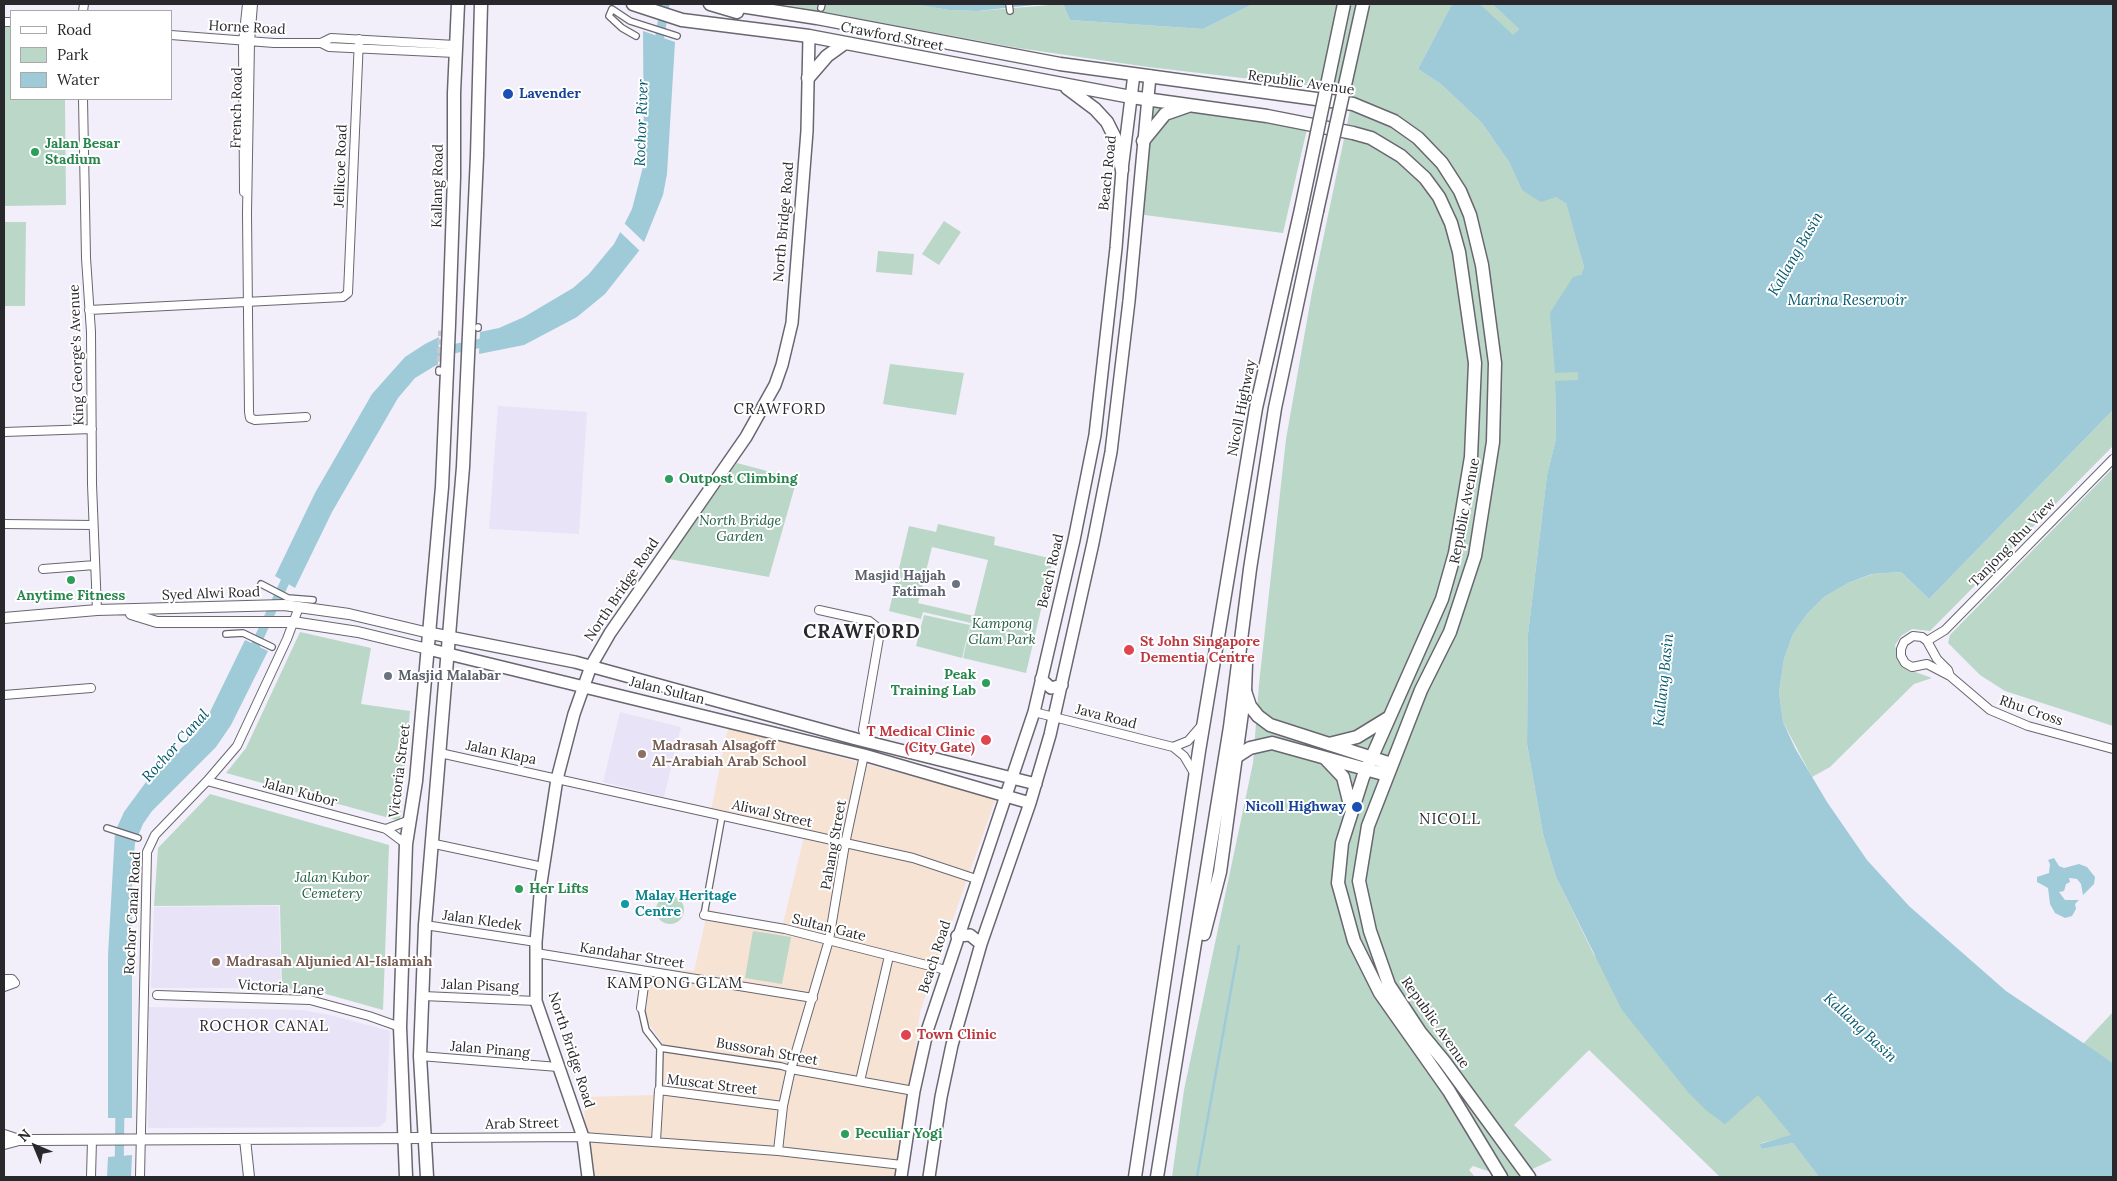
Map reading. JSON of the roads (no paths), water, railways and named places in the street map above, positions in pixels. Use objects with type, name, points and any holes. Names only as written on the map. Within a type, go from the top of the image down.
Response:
[{"type":"main road","name":"Kallang Road","points":[[442,370],[449,324],[455,49],[458,4]]},
{"type":"main road","points":[[427,1177],[420,1056],[425,926],[430,843],[440,752],[462,489],[468,369],[475,326],[481,4]]},
{"type":"main road","name":"Crawford Street","points":[[634,4],[682,20],[809,36],[1060,84],[1131,97],[1147,98]]},
{"type":"main road","points":[[710,4],[728,10],[804,24],[808,29],[809,36]]},
{"type":"main road","name":"Crawford Street","points":[[728,4],[817,18],[1017,57],[1150,76]]},
{"type":"main road","name":"Nicoll Highway","points":[[1135,1177],[1153,1071],[1195,775],[1256,408],[1301,209],[1344,4]]},
{"type":"main road","points":[[1158,1177],[1230,727],[1250,569],[1276,408],[1363,4]]},
{"type":"main road","name":"North Bridge Road","points":[[588,1177],[583,1137],[536,1000],[536,947],[543,866],[557,779],[583,686],[591,666],[610,633],[746,437],[775,385],[792,323],[807,131],[809,36]]},
{"type":"main road","points":[[808,78],[827,56],[845,43]]},
{"type":"main road","name":"Beach Road","points":[[901,1177],[914,1091],[928,1028],[957,936],[979,880],[1034,712],[1095,436],[1116,248],[1122,164],[1134,74]]},
{"type":"main road","points":[[929,1177],[941,1097],[952,1045],[981,944],[1036,784],[1055,717],[1111,452],[1129,301],[1150,76]]},
{"type":"main road","name":"Republic Avenue","points":[[1150,76],[1353,104],[1394,121],[1418,138],[1442,163],[1460,190],[1470,215],[1482,265],[1495,363],[1493,442],[1475,556],[1450,632],[1421,690],[1368,826],[1359,881],[1378,957],[1389,985],[1420,1032],[1444,1061],[1529,1177]]},
{"type":"main road","points":[[1060,84],[1083,99],[1107,122],[1115,138],[1122,164],[1133,154],[1142,158]]},
{"type":"main road","name":"Republic Avenue","points":[[1147,98],[1267,116],[1371,138],[1401,156],[1425,178],[1439,198],[1451,223],[1459,252],[1475,363],[1471,457],[1455,554],[1442,600],[1351,809],[1342,843],[1338,883],[1354,941],[1380,993],[1448,1091],[1501,1177]]},
{"type":"main road","points":[[1143,142],[1165,114],[1193,104]]},
{"type":"main road","name":"Victoria Street","points":[[406,1177],[400,1027],[406,844],[428,649],[442,487],[442,370]]},
{"type":"main road","points":[[1189,989],[1220,872],[1245,690],[1250,569]]},
{"type":"main road","name":"Jalan Sultan","points":[[429,633],[591,666],[862,741],[1036,784]]},
{"type":"main road","name":"Jalan Sultan","points":[[428,649],[864,755],[1030,802]]},
{"type":"main road","points":[[1041,679],[1052,688],[1062,685]]},
{"type":"main road","points":[[1245,690],[1250,706],[1258,716],[1270,725],[1324,749],[1389,770]]},
{"type":"main road","points":[[1236,757],[1250,748],[1272,743],[1324,749],[1376,728],[1390,717]]},
{"type":"main road","points":[[1324,749],[1343,777],[1351,809]]},
{"type":"main road","points":[[957,936],[970,935],[981,944]]},
{"type":"street","name":"French Road","points":[[247,4],[245,22],[250,418],[255,420],[306,417]]},
{"type":"street","name":"French Road","points":[[246,42],[253,4]]},
{"type":"street","points":[[1009,4],[1010,11]]},
{"type":"street","points":[[636,36],[622,28],[608,16],[612,9],[630,21],[677,36]]},
{"type":"street","name":"Horne Road","points":[[172,34],[246,42],[321,43],[329,47],[359,43],[403,41],[455,49]]},
{"type":"street","points":[[402,50],[403,41]]},
{"type":"street","name":"Horne Road","points":[[359,43],[402,50],[455,49]]},
{"type":"street","name":"Jellicoe Road","points":[[248,302],[342,297],[348,293],[359,43]]},
{"type":"street","name":"King George's Avenue","points":[[83,100],[93,524],[97,610]]},
{"type":"street","points":[[89,310],[248,302]]},
{"type":"street","points":[[4,432],[92,429]]},
{"type":"street","name":"Tanjong Rhu View","points":[[1927,641],[1945,630],[2113,459]]},
{"type":"street","points":[[4,524],[93,524]]},
{"type":"street","points":[[43,569],[95,566]]},
{"type":"street","points":[[263,585],[286,601],[313,600]]},
{"type":"street","name":"Syed Alwi Road","points":[[4,618],[97,610],[123,611],[237,607],[286,601],[299,606]]},
{"type":"street","name":"Jalan Sultan","points":[[299,606],[349,614],[429,633]]},
{"type":"street","name":"Rochor Canal Road","points":[[140,1177],[135,1139],[147,852],[155,835],[227,759],[245,732],[299,606]]},
{"type":"street","points":[[819,610],[869,622],[878,628],[879,638],[867,697],[864,700],[862,741],[852,752]]},
{"type":"street","name":"Syed Alwi Road","points":[[123,611],[157,622],[293,622]]},
{"type":"street","name":"Jalan Sultan","points":[[293,622],[358,632],[428,649]]},
{"type":"street","points":[[226,634],[243,633],[269,646]]},
{"type":"street","name":"Rhu Cross","points":[[1950,676],[1948,670],[1937,659],[1927,641],[1922,637],[1912,636],[1904,642],[1901,648],[1901,656],[1905,663],[1912,667],[1927,664],[1950,676],[1974,699],[2006,718],[2113,749]]},
{"type":"street","points":[[4,695],[91,688]]},
{"type":"street","name":"Java Road","points":[[1034,712],[1173,747]]},
{"type":"street","points":[[1195,775],[1184,756],[1173,747],[1188,741],[1200,727],[1204,718]]},
{"type":"street","name":"Jalan Klapa","points":[[440,752],[557,779]]},
{"type":"street","name":"Pahang Street","points":[[778,1151],[783,1106],[791,1069],[830,940],[845,844],[864,755]]},
{"type":"street","name":"Aliwal Street","points":[[557,779],[913,858],[979,880]]},
{"type":"street","name":"Jalan Kubor","points":[[207,781],[386,829],[406,844]]},
{"type":"street","points":[[704,915],[722,816]]},
{"type":"street","points":[[386,829],[410,820]]},
{"type":"street","points":[[107,828],[137,838]]},
{"type":"street","points":[[430,843],[543,866]]},
{"type":"street","name":"Sultan Gate","points":[[704,915],[785,929],[946,970]]},
{"type":"street","name":"Jalan Kledek","points":[[425,926],[536,947]]},
{"type":"street","name":"Kandahar Street","points":[[536,947],[646,971],[813,998]]},
{"type":"street","points":[[860,1081],[889,956]]},
{"type":"street","points":[[646,971],[641,1008],[646,1030],[660,1048],[659,1090]]},
{"type":"street","points":[[4,980],[12,979],[15,983],[4,987]]},
{"type":"street","name":"Victoria Lane","points":[[157,995],[310,1000],[361,1013],[400,1027]]},
{"type":"street","name":"Jalan Pisang","points":[[423,996],[536,1000]]},
{"type":"street","name":"Bussorah Street","points":[[660,1048],[781,1066],[914,1091]]},
{"type":"street","name":"Jalan Pinang","points":[[420,1056],[558,1068]]},
{"type":"street","name":"Muscat Street","points":[[656,1141],[659,1090],[783,1106]]},
{"type":"street","points":[[4,1135],[19,1140]]},
{"type":"street","name":"Arab Street","points":[[19,1140],[583,1137],[778,1151],[902,1165]]},
{"type":"street","points":[[91,1177],[96,1139]]},
{"type":"street","points":[[245,1139],[249,1177]]},
{"type":"street","points":[[4,1144],[19,1140]]},
{"type":"water","points":[[912,4],[1044,4],[977,11],[949,10]]},
{"type":"water","points":[[1063,4],[1253,4],[1203,29],[1070,20]]},
{"type":"water","name":"Marina Reservoir","points":[[1452,4],[1480,4],[1513,35],[1519,29],[1492,4],[2113,4],[2113,410],[1929,599],[1901,572],[1872,574],[1848,583],[1824,597],[1807,614],[1793,634],[1784,659],[1779,692],[1783,722],[1795,748],[1827,802],[1867,860],[1909,906],[2006,991],[2113,1063],[2113,1177],[1819,1177],[1793,1143],[1762,1149],[1760,1144],[1791,1135],[1758,1095],[1725,1124],[1707,1111],[1688,1092],[1622,1010],[1556,877],[1543,834],[1527,744],[1528,634],[1547,475],[1556,439],[1555,381],[1578,380],[1578,372],[1555,373],[1550,313],[1573,277],[1581,275],[1584,267],[1566,203],[1556,197],[1541,202],[1522,190],[1509,162],[1482,123],[1442,85],[1418,69]]},
{"type":"water","points":[[643,31],[675,42],[667,174],[663,195],[642,247],[605,294],[577,317],[524,345],[479,354],[480,332],[499,328],[524,317],[573,288],[589,274],[614,244],[626,221],[632,209],[644,163]]},
{"type":"water","points":[[439,337],[438,364],[415,378],[398,398],[332,512],[295,588],[275,576],[315,493],[372,394],[405,357]]},
{"type":"water","points":[[245,640],[268,651],[231,725],[216,747],[152,811],[143,824],[135,843],[132,882],[132,1118],[108,1118],[108,955],[115,832],[124,812],[146,782],[196,734],[206,720]]},
{"type":"water","points":[[2054,858],[2059,866],[2064,868],[2079,864],[2087,867],[2095,877],[2094,884],[2083,895],[2081,884],[2077,879],[2069,878],[2070,882],[2066,884],[2064,891],[2059,892],[2065,900],[2079,900],[2075,904],[2076,909],[2072,916],[2065,918],[2055,913],[2050,904],[2048,888],[2037,882],[2037,877],[2049,873],[2050,864],[2048,860]]},
{"type":"water","points":[[132,1155],[131,1177],[107,1177],[108,1157]]},
{"type":"waterway","name":"Rochor River","points":[[658,48],[665,4]]},
{"type":"waterway","name":"Rochor Canal","points":[[429,354],[491,341]]},
{"type":"waterway","name":"Rochor Canal","points":[[251,655],[290,571]]},
{"type":"waterway","points":[[1197,1177],[1239,946]]},
{"type":"waterway","name":"Rochor Canal","points":[[119,1177],[120,1108]]},
{"type":"tunnel","points":[[439,370],[441,328]]},
{"type":"place","name":"Lavender","points":[[508,94]]},
{"type":"place","name":"Jalan Besar Stadium","points":[[35,152]]},
{"type":"place","name":"Outpost Climbing","points":[[669,479]]},
{"type":"place","name":"Anytime Fitness","points":[[71,580]]},
{"type":"place","name":"Masjid Hajjah Fatimah","points":[[956,584]]},
{"type":"place","name":"St John Singapore Dementia Centre","points":[[1129,650]]},
{"type":"place","name":"Masjid Malabar","points":[[388,676]]},
{"type":"place","name":"Peak Training Lab","points":[[986,683]]},
{"type":"place","name":"T Medical Clinic (City Gate)","points":[[986,740]]},
{"type":"place","name":"Madrasah Alsagoff Al-Arabiah Arab School","points":[[642,754]]},
{"type":"place","name":"Nicoll Highway","points":[[1357,807]]},
{"type":"place","name":"Her Lifts","points":[[519,889]]},
{"type":"place","name":"Malay Heritage Centre","points":[[625,904]]},
{"type":"place","name":"Madrasah Aljunied Al-Islamiah","points":[[216,962]]},
{"type":"place","name":"Town Clinic","points":[[906,1035]]},
{"type":"place","name":"Peculiar Yogi","points":[[845,1134]]},
{"type":"district","name":"CRAWFORD","points":[[780,410]]},
{"type":"district","name":"CRAWFORD","points":[[862,633]]},
{"type":"district","name":"NICOLL","points":[[1450,820]]},
{"type":"district","name":"KAMPONG GLAM","points":[[675,984]]},
{"type":"district","name":"ROCHOR CANAL","points":[[264,1027]]},
{"type":"water label","name":"Kallang Basin","points":[[1796,254]]},
{"type":"water label","name":"Kallang Basin","points":[[1664,680]]},
{"type":"water label","name":"Kallang Basin","points":[[1860,1028]]},
{"type":"park label","name":"North Bridge Garden","points":[[740,530]]},
{"type":"park label","name":"Kampong Glam Park","points":[[1002,632]]},
{"type":"park label","name":"Jalan Kubor Cemetery","points":[[332,886]]}]
